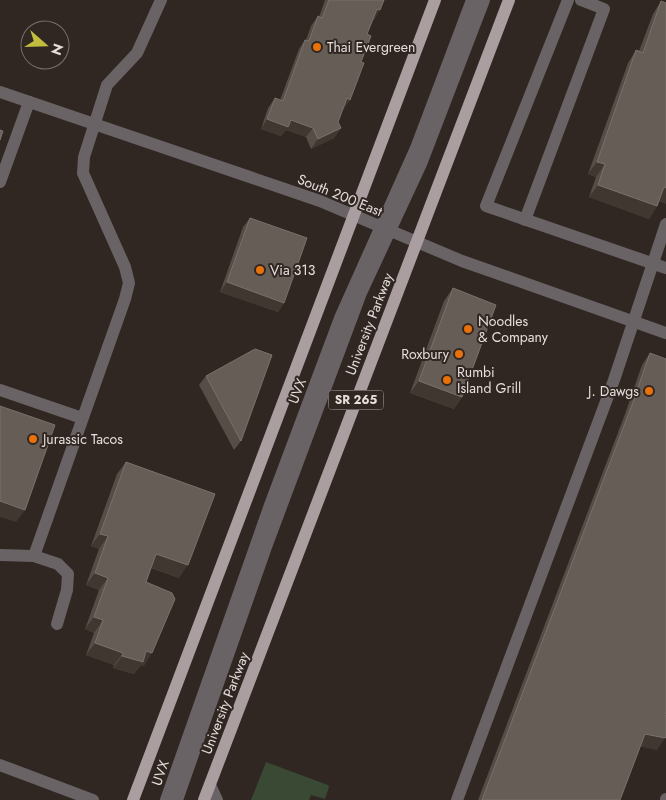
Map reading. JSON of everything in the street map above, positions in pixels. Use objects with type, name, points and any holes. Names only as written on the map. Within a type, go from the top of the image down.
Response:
[{"type":"main road","points":[[133,800],[435,0]]},
{"type":"main road","name":"University Parkway","points":[[204,800],[509,0]]},
{"type":"street","points":[[34,556],[129,283],[125,267],[83,173],[84,157],[107,85],[137,53],[161,0]]},
{"type":"street","name":"UVX","points":[[166,800],[274,495],[340,318],[384,229],[472,0]]},
{"type":"street","points":[[177,800],[384,229],[434,132],[484,0]]},
{"type":"street","points":[[568,0],[486,206],[666,268]]},
{"type":"street","points":[[525,220],[604,9],[581,0]]},
{"type":"street","name":"South 200 East","points":[[0,92],[314,199],[416,242],[666,333]]},
{"type":"street","points":[[0,182],[28,102]]},
{"type":"street","points":[[457,800],[634,322],[666,224]]},
{"type":"street","points":[[0,390],[82,418]]},
{"type":"street","points":[[0,555],[34,556],[58,564],[68,574],[67,590],[57,624]]},
{"type":"street","points":[[0,765],[93,800]]},
{"type":"street","points":[[210,785],[217,800]]},
{"type":"green space","points":[[266,762],[328,785],[325,799],[311,795],[309,800],[251,800]]},
{"type":"building","points":[[329,0],[384,0],[380,10],[377,9],[367,34],[371,36],[361,62],[364,63],[350,100],[347,98],[338,122],[341,128],[318,139],[313,128],[291,120],[288,127],[267,119],[275,98],[283,101],[305,40],[309,41],[318,16],[322,18]]},
{"type":"building","points":[[661,1],[666,3],[666,188],[664,187],[657,206],[598,185],[605,164],[597,162],[636,50],[643,53]]},
{"type":"building","name":"Via 313","points":[[250,218],[307,238],[284,303],[227,282]]},
{"type":"building","points":[[453,288],[496,305],[462,397],[419,381]]},
{"type":"building","points":[[255,349],[272,355],[241,441],[206,376]]},
{"type":"building","points":[[650,353],[666,359],[666,737],[645,734],[620,800],[482,800],[633,402]]},
{"type":"building","points":[[0,406],[55,425],[25,510],[0,501]]},
{"type":"building","points":[[126,462],[215,494],[188,565],[156,554],[146,582],[172,593],[175,599],[152,653],[146,651],[143,662],[122,656],[123,653],[95,643],[103,620],[94,617],[108,578],[95,573],[108,536],[100,534]]},
{"type":"place","name":"Thai Evergreen","points":[[317,47]]},
{"type":"place","name":"Via 313","points":[[260,270]]},
{"type":"place","name":"Noodles & Company","points":[[468,329]]},
{"type":"place","name":"Roxbury","points":[[459,354]]},
{"type":"place","name":"Rumbi Island Grill","points":[[447,380]]},
{"type":"place","name":"J. Dawgs","points":[[649,391]]},
{"type":"place","name":"Jurassic Tacos","points":[[33,439]]}]
